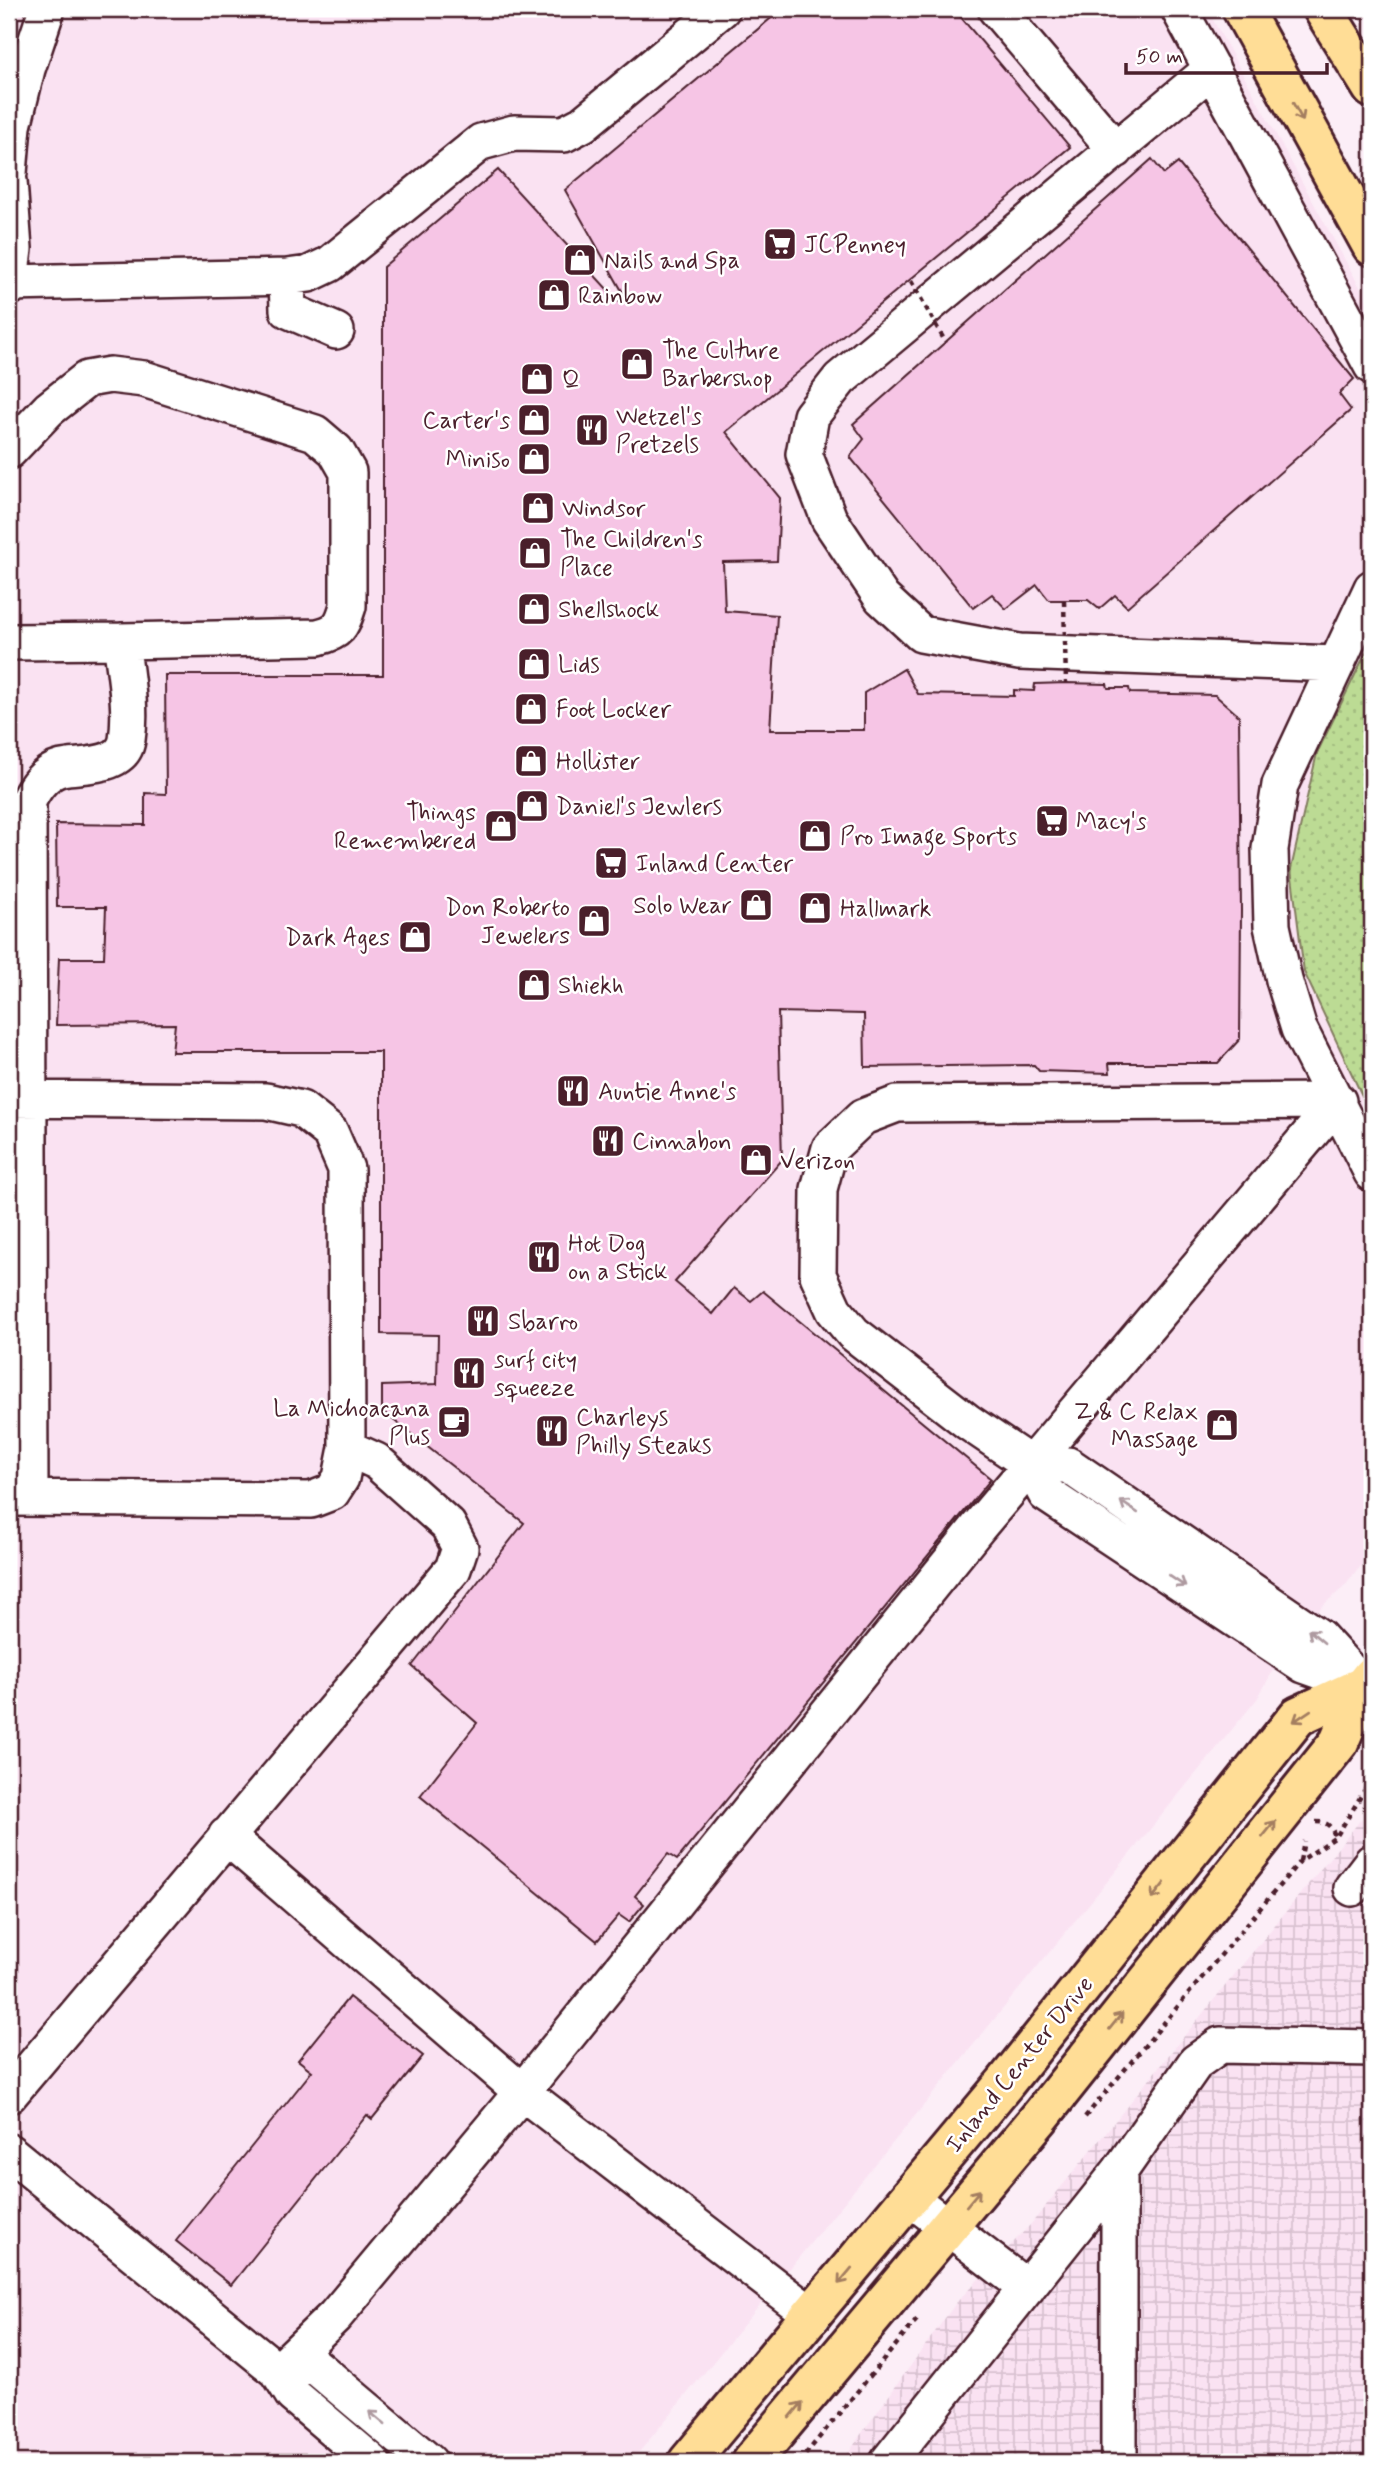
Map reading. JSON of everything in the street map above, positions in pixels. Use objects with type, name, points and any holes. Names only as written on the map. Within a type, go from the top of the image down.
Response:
[{"type":"main road","points":[[1242,9],[1372,246]]},
{"type":"main road","points":[[1324,9],[1372,88]]},
{"type":"main road","name":"Inland Center Drive","points":[[688,2462],[813,2316],[1014,2072],[1298,1717],[1369,1685]]},
{"type":"main road","name":"Inland Center Drive","points":[[751,2462],[1040,2118],[1339,1742],[1369,1685]]},
{"type":"lane","points":[[9,173],[13,126],[27,69],[47,9]]},
{"type":"lane","points":[[9,181],[14,249],[9,285],[287,277],[309,274],[330,264],[481,142],[514,133],[564,134],[583,124],[722,9]]},
{"type":"lane","points":[[996,9],[1115,150]]},
{"type":"lane","points":[[1179,9],[1372,366]]},
{"type":"lane","points":[[1212,69],[840,379],[811,416],[804,454],[829,520],[882,598],[921,634],[1019,652],[1336,664]]},
{"type":"lane","points":[[287,277],[288,310],[336,331]]},
{"type":"lane","points":[[9,450],[49,409],[87,379],[110,375],[144,379],[315,433],[336,451],[348,472],[348,606],[342,624],[332,634],[318,638],[293,639],[9,642]]},
{"type":"lane","points":[[1372,588],[1280,785],[1270,849],[1272,926],[1299,1030],[1338,1101],[1372,1173]]},
{"type":"lane","points":[[18,1099],[266,1101],[301,1109],[330,1132],[346,1168],[347,1448],[341,1478],[332,1492],[311,1500],[19,1498],[18,1099],[28,801],[36,785],[48,775],[62,768],[100,764],[117,755],[127,743],[128,695],[121,641]]},
{"type":"lane","points":[[278,2371],[335,2316],[522,2092],[1030,1464],[1338,1101]]},
{"type":"lane","points":[[1338,1101],[897,1104],[863,1117],[830,1148],[819,1189],[818,1275],[834,1310],[853,1334],[968,1422],[1030,1464],[1046,1494],[1304,1665],[1369,1685]]},
{"type":"lane","points":[[9,2095],[453,1569],[460,1548],[448,1525],[376,1461],[347,1448]]},
{"type":"lane","points":[[226,1836],[522,2092],[813,2316]]},
{"type":"lane","points":[[888,2462],[1118,2172],[1196,2062],[1220,2045],[1372,2048]]},
{"type":"lane","points":[[9,2152],[278,2371],[293,2395],[372,2462]]},
{"type":"lane","points":[[1118,2172],[1119,2462]]},
{"type":"lane","points":[[910,2198],[1027,2288]]},
{"type":"lane","points":[[278,2371],[314,2365],[429,2462]]},
{"type":"path","points":[[911,281],[946,343]]},
{"type":"path","points":[[1064,601],[1066,683]]},
{"type":"path","points":[[1081,2122],[1300,1861],[1336,1837],[1372,1778]]},
{"type":"path","points":[[1300,1861],[1301,1848],[1308,1830],[1316,1822],[1331,1826],[1336,1837]]},
{"type":"path","points":[[799,2462],[923,2312]]},
{"type":"shaded area","points":[[17,9],[1207,9],[1372,309],[1372,640],[1317,753],[1304,972],[1372,1117],[1372,1552],[1344,1587],[1322,1606],[1270,1676],[1257,1699],[631,2462],[9,2462],[9,33]]},
{"type":"shaded area","points":[[1372,1806],[1372,2462],[841,2462],[956,2303],[1031,2224]]},
{"type":"green space","points":[[1372,640],[1372,1117],[1304,972],[1291,869],[1317,753]]},
{"type":"building","points":[[782,9],[954,9],[1070,147],[726,432],[780,498],[777,561],[723,562],[725,611],[777,615],[770,730],[864,730],[864,693],[904,669],[918,694],[1014,696],[1014,690],[1034,691],[1035,684],[1066,683],[1107,684],[1108,688],[1129,688],[1130,693],[1215,695],[1239,716],[1240,1039],[1218,1063],[1109,1063],[1110,1073],[1039,1071],[1034,1065],[865,1067],[864,1014],[778,1012],[782,1160],[675,1282],[713,1314],[734,1288],[751,1301],[763,1291],[991,1479],[677,1860],[668,1854],[635,1896],[644,1904],[629,1922],[619,1915],[597,1941],[420,1796],[477,1723],[412,1666],[524,1523],[382,1411],[382,1386],[437,1384],[438,1335],[381,1334],[381,1052],[172,1052],[175,1024],[56,1025],[59,958],[104,958],[106,907],[57,907],[56,824],[145,825],[145,793],[166,794],[165,675],[383,675],[383,267],[498,170],[619,302],[626,298],[565,190]]},
{"type":"building","points":[[1152,159],[1164,174],[1178,163],[1354,379],[1339,394],[1351,410],[1127,607],[1115,595],[1099,609],[1088,600],[1049,600],[1037,585],[1006,609],[992,594],[973,608],[850,457],[864,439],[853,424]]},
{"type":"building","points":[[349,1997],[423,2056],[372,2119],[367,2115],[231,2285],[176,2241],[312,2071],[298,2060]]},
{"type":"place","name":"JCPenney","points":[[780,244]]},
{"type":"place","name":"Nails and Spa","points":[[580,260]]},
{"type":"place","name":"Rainbow","points":[[554,295]]},
{"type":"place","name":"The Culture Barbershop","points":[[637,364]]},
{"type":"place","name":"Q","points":[[537,379]]},
{"type":"place","name":"Carter's","points":[[534,420]]},
{"type":"place","name":"Wetzel's Pretzels","points":[[592,430]]},
{"type":"place","name":"Miniso","points":[[534,459]]},
{"type":"place","name":"Windsor","points":[[538,508]]},
{"type":"place","name":"The Children's Place","points":[[535,553]]},
{"type":"place","name":"Shellshock","points":[[534,609]]},
{"type":"place","name":"Lids","points":[[534,664]]},
{"type":"place","name":"Foot Locker","points":[[531,709]]},
{"type":"place","name":"Hollister","points":[[531,761]]},
{"type":"place","name":"Daniel's Jewlers","points":[[532,806]]},
{"type":"place","name":"Macy's","points":[[1052,821]]},
{"type":"place","name":"Things Remembered","points":[[501,826]]},
{"type":"place","name":"Pro Image Sports","points":[[815,836]]},
{"type":"place","name":"Inland Center","points":[[611,863]]},
{"type":"place","name":"Solo Wear","points":[[756,905]]},
{"type":"place","name":"Hallmark","points":[[815,908]]},
{"type":"place","name":"Don Roberto Jewelers","points":[[594,921]]},
{"type":"place","name":"Dark Ages","points":[[415,937]]},
{"type":"place","name":"Shiekh","points":[[534,985]]},
{"type":"place","name":"Auntie Anne's","points":[[573,1091]]},
{"type":"place","name":"Cinnabon","points":[[608,1141]]},
{"type":"place","name":"Verizon","points":[[756,1160]]},
{"type":"place","name":"Hot Dog on a Stick","points":[[544,1257]]},
{"type":"place","name":"Sbarro","points":[[483,1321]]},
{"type":"place","name":"surf city squeeze","points":[[469,1373]]},
{"type":"place","name":"La Michoacana Plus","points":[[454,1422]]},
{"type":"place","name":"Z & C Relax Massage","points":[[1222,1425]]},
{"type":"place","name":"Charleys Philly Steaks","points":[[552,1431]]}]
